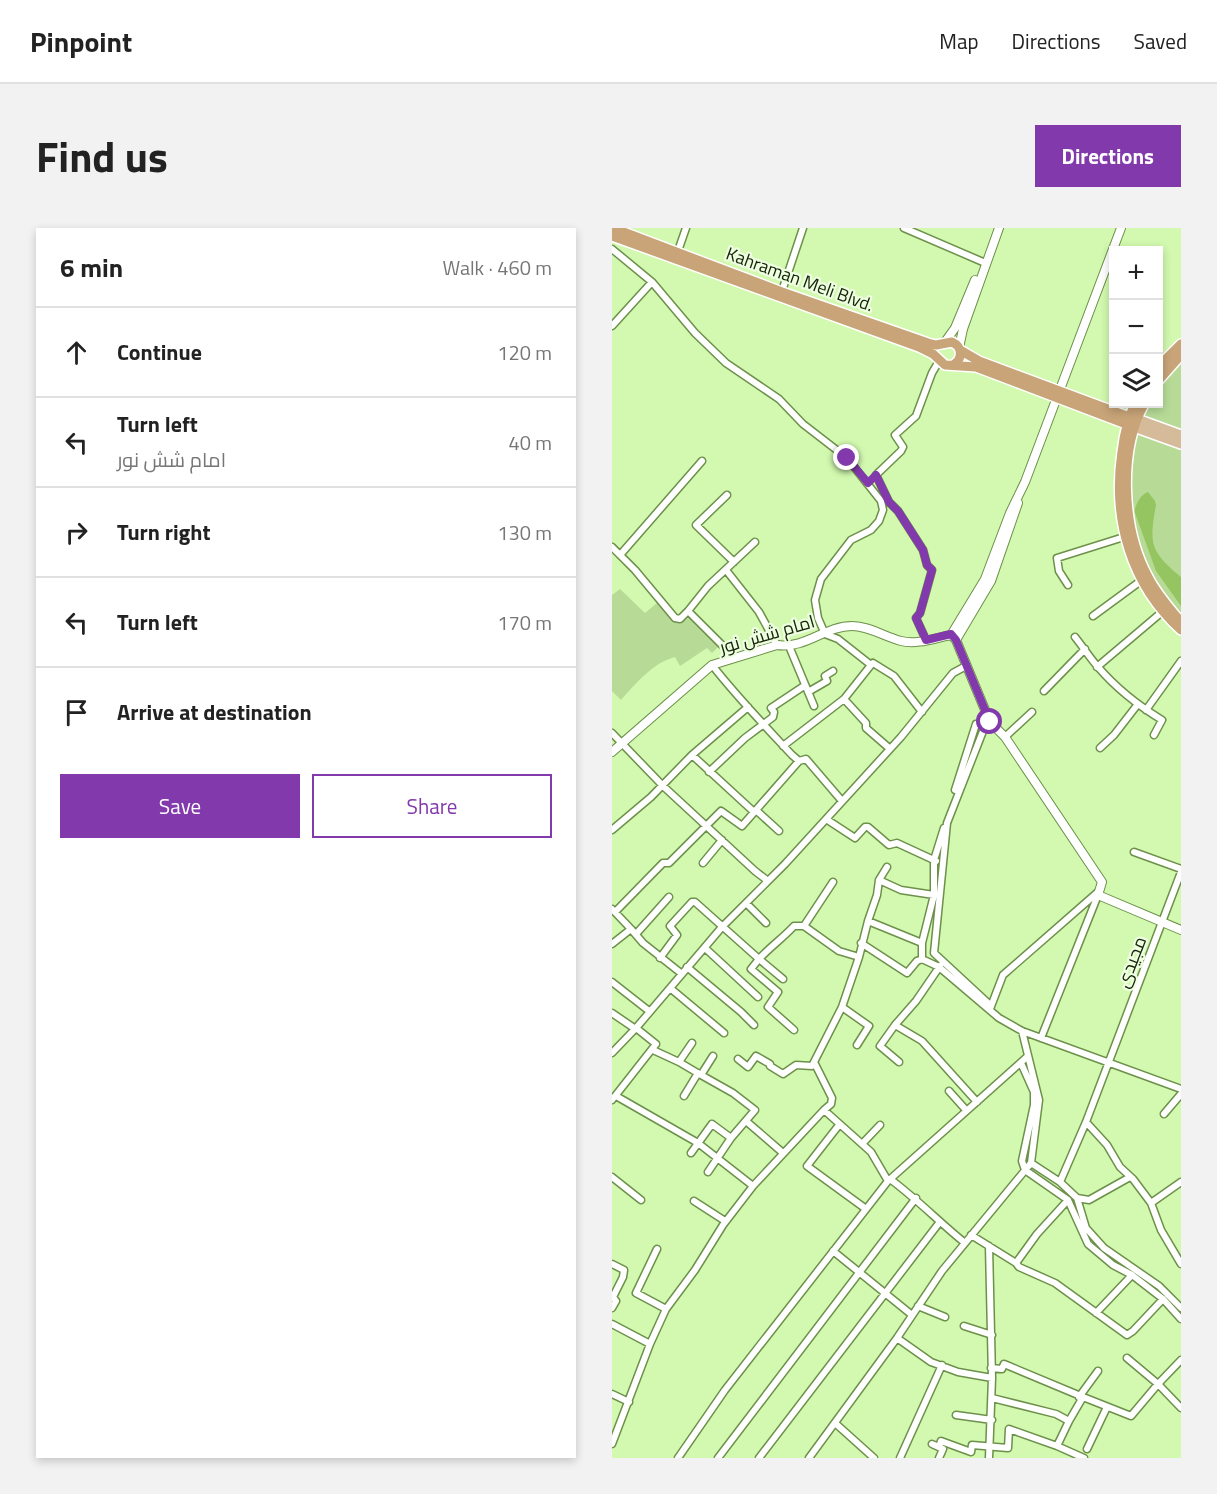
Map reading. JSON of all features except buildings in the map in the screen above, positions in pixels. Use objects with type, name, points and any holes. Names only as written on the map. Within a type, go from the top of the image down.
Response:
[{"type":"highway","name":"Kahraman Meli Blvd.","points":[[613,231],[678,251],[781,294],[928,343],[943,343]]},
{"type":"highway","name":"Kahraman Meli Blvd.","points":[[613,231],[919,347],[938,360]]},
{"type":"highway","points":[[1058,395],[979,361],[952,342],[943,343],[937,350],[938,360],[945,365],[976,367],[1131,422]]},
{"type":"highway","points":[[1163,362],[1181,344]]},
{"type":"highway","points":[[953,365],[958,361],[960,349]]},
{"type":"highway","points":[[1163,375],[1181,355]]},
{"type":"highway","points":[[1134,408],[1120,463],[1119,501],[1125,537],[1132,560],[1142,580],[1162,612],[1181,630]]},
{"type":"highway","points":[[1141,408],[1131,422],[1127,500],[1131,530],[1148,578],[1181,622]]},
{"type":"main road","points":[[1131,422],[1181,435]]},
{"type":"main road","points":[[1131,422],[1181,444]]},
{"type":"street","points":[[678,251],[686,228]]},
{"type":"street","points":[[781,294],[803,228]]},
{"type":"street","points":[[904,228],[983,262]]},
{"type":"street","points":[[943,343],[955,328],[997,228]]},
{"type":"street","points":[[960,349],[963,329],[997,228]]},
{"type":"street","points":[[1041,1038],[1102,882],[1005,737],[988,724],[953,637],[991,581],[1025,482],[1121,228]]},
{"type":"street","points":[[612,249],[652,282],[695,333],[726,363],[779,399],[803,424],[847,458],[881,501],[883,510],[879,521],[871,530],[851,540],[821,579],[815,600],[818,618],[825,634],[838,639],[871,665],[873,663],[894,676],[922,712]]},
{"type":"street","points":[[612,326],[652,282]]},
{"type":"street","points":[[868,483],[903,447],[895,435],[916,416],[938,360]]},
{"type":"street","points":[[620,555],[702,461]]},
{"type":"street","points":[[876,475],[889,502],[898,511],[923,550],[927,565],[932,570],[920,613],[916,618],[926,640]]},
{"type":"street","points":[[727,495],[696,525],[734,562]]},
{"type":"street","points":[[1068,585],[1059,571],[1057,558],[1125,537]]},
{"type":"street","points":[[612,548],[635,570],[675,618],[680,619],[708,586],[755,542]]},
{"type":"street","points":[[726,570],[759,612],[777,645]]},
{"type":"street","points":[[1093,616],[1142,580]]},
{"type":"street","points":[[688,611],[735,658]]},
{"type":"street","points":[[1097,667],[1162,612]]},
{"type":"street","name":"امام شش نور","points":[[612,752],[712,666],[735,658],[777,645],[800,644],[836,629],[853,626],[872,630],[900,641],[915,643],[953,637]]},
{"type":"street","points":[[1075,638],[1097,667],[1138,704],[1162,720],[1154,735]]},
{"type":"street","points":[[789,646],[814,706]]},
{"type":"street","points":[[1044,691],[1085,650]]},
{"type":"street","points":[[1146,710],[1181,661]]},
{"type":"street","points":[[783,746],[844,699],[871,665]]},
{"type":"street","points":[[712,666],[747,707],[799,761]]},
{"type":"street","points":[[612,1053],[722,927],[826,819],[922,712],[953,673],[966,666]]},
{"type":"street","points":[[709,772],[745,738],[773,717],[774,712],[771,708],[806,689],[827,681],[825,676],[833,671]]},
{"type":"street","points":[[844,699],[866,723],[866,728],[889,748]]},
{"type":"street","points":[[1100,748],[1114,735],[1138,704]]},
{"type":"street","points":[[612,830],[663,786],[692,755],[747,707]]},
{"type":"street","points":[[1005,737],[1032,712]]},
{"type":"street","points":[[922,959],[922,944],[934,895],[934,860],[976,724],[988,724]]},
{"type":"street","points":[[988,724],[947,823],[934,953],[940,964],[1011,1025]]},
{"type":"street","points":[[612,733],[663,786],[768,881]]},
{"type":"street","points":[[692,755],[754,812],[757,811],[779,831]]},
{"type":"street","points":[[682,974],[660,958],[614,911],[721,811],[742,826],[799,761],[806,759],[842,801]]},
{"type":"street","points":[[826,819],[855,838],[865,827],[868,827],[889,845],[897,843],[942,862]]},
{"type":"street","points":[[703,863],[722,840]]},
{"type":"street","points":[[1134,852],[1181,871]]},
{"type":"street","points":[[738,1059],[748,1066],[756,1056],[783,1074],[796,1065],[812,1066],[815,1064],[842,1007],[859,957],[861,943],[877,895],[879,880],[887,867]]},
{"type":"street","name":"مجیدی","points":[[1060,1182],[1086,1122],[1181,871]]},
{"type":"street","points":[[879,880],[901,890],[934,895]]},
{"type":"street","points":[[804,926],[833,882]]},
{"type":"street","points":[[1098,893],[1181,930]]},
{"type":"street","points":[[1098,893],[1003,975],[991,1008],[996,1018],[1022,1031],[1181,1089]]},
{"type":"street","points":[[612,944],[633,932],[669,897]]},
{"type":"street","points":[[660,958],[677,935],[670,927],[692,902],[695,902],[783,979]]},
{"type":"street","points":[[746,903],[766,923]]},
{"type":"street","points":[[868,921],[922,944]]},
{"type":"street","points":[[794,1030],[768,1007],[778,992],[751,969],[759,959],[775,943],[783,939],[794,926],[804,926],[839,951],[859,957]]},
{"type":"street","points":[[861,943],[907,973],[917,961],[922,959],[940,964]]},
{"type":"street","points":[[705,948],[758,997]]},
{"type":"street","points":[[899,1062],[880,1046],[916,1001],[940,964]]},
{"type":"street","points":[[687,967],[754,1025]]},
{"type":"street","points":[[612,982],[649,1011]]},
{"type":"street","points":[[670,988],[724,1033]]},
{"type":"street","points":[[842,1007],[869,1026],[858,1045]]},
{"type":"street","points":[[612,1012],[656,1044],[614,1098],[698,1143],[753,1186]]},
{"type":"street","points":[[896,1025],[922,1041],[977,1102]]},
{"type":"street","points":[[809,1458],[897,1338],[942,1271],[1031,1163],[1040,1100],[1022,1031]]},
{"type":"street","points":[[612,1039],[619,1044]]},
{"type":"street","points":[[679,1062],[692,1043]]},
{"type":"street","points":[[653,1050],[679,1062],[755,1110],[731,1138],[708,1172]]},
{"type":"street","points":[[684,1096],[713,1056]]},
{"type":"street","points":[[678,1458],[725,1390],[889,1180],[1028,1056]]},
{"type":"street","points":[[1022,1063],[1034,1092],[1034,1105],[1022,1161],[1025,1170],[1068,1200],[1088,1244],[1113,1265],[1132,1275],[1162,1299],[1179,1309]]},
{"type":"street","points":[[612,1444],[650,1344],[666,1309],[695,1270],[726,1221],[753,1186],[831,1104],[832,1098],[815,1064]]},
{"type":"street","points":[[949,1090],[966,1110]]},
{"type":"street","points":[[1164,1114],[1181,1094]]},
{"type":"street","points":[[824,1110],[871,1152],[889,1180],[916,1198],[939,1222],[965,1243]]},
{"type":"street","points":[[746,1121],[783,1153]]},
{"type":"street","points":[[1086,1122],[1107,1145],[1120,1167],[1151,1203],[1161,1230],[1181,1264]]},
{"type":"street","points":[[691,1154],[712,1124],[731,1138]]},
{"type":"street","points":[[839,1125],[807,1166],[866,1209]]},
{"type":"street","points":[[862,1144],[880,1125]]},
{"type":"street","points":[[1031,1163],[1060,1182],[1077,1198],[1086,1228],[1104,1248],[1159,1286],[1179,1309],[1181,1319]]},
{"type":"street","points":[[612,1177],[641,1200]]},
{"type":"street","points":[[1077,1198],[1089,1200],[1130,1177]]},
{"type":"street","points":[[1151,1203],[1181,1182]]},
{"type":"street","points":[[718,1458],[916,1198]]},
{"type":"street","points":[[1016,1263],[1037,1234],[1068,1200]]},
{"type":"street","points":[[694,1202],[726,1221]]},
{"type":"street","points":[[759,1458],[939,1222]]},
{"type":"street","points":[[971,1235],[1019,1267],[1055,1283],[1127,1335],[1162,1299]]},
{"type":"street","points":[[989,1246],[992,1335],[992,1420],[989,1458]]},
{"type":"street","points":[[657,1249],[636,1293],[666,1309]]},
{"type":"street","points":[[833,1251],[912,1315]]},
{"type":"street","points":[[612,1263],[624,1270],[623,1277],[612,1297],[616,1301],[612,1308]]},
{"type":"street","points":[[1096,1313],[1132,1275]]},
{"type":"street","points":[[918,1306],[945,1317]]},
{"type":"street","points":[[612,1324],[650,1344]]},
{"type":"street","points":[[964,1326],[992,1335]]},
{"type":"street","points":[[897,1338],[924,1358],[958,1372],[992,1378]]},
{"type":"street","points":[[1127,1358],[1158,1384],[1181,1408]]},
{"type":"street","points":[[992,1368],[1002,1369],[1004,1364],[1131,1416],[1181,1360]]},
{"type":"street","points":[[900,1458],[942,1365]]},
{"type":"street","points":[[1057,1446],[1081,1397],[1098,1371]]},
{"type":"street","points":[[612,1394],[629,1402]]},
{"type":"street","points":[[992,1398],[1069,1420]]},
{"type":"street","points":[[1087,1449],[1107,1407]]},
{"type":"street","points":[[956,1415],[992,1420]]},
{"type":"street","points":[[835,1423],[874,1458]]},
{"type":"street","points":[[939,1458],[943,1449],[935,1445],[941,1441],[971,1452],[972,1445],[1008,1448],[1009,1429],[1084,1458]]},
{"type":"green space","points":[[1181,360],[1181,619],[1156,588],[1137,545],[1129,502],[1136,435],[1146,408],[1163,408],[1163,382]]},
{"type":"green space","points":[[1148,492],[1156,505],[1153,529],[1154,546],[1163,560],[1181,577],[1181,606],[1156,571],[1135,513],[1139,501]]},
{"type":"green space","points":[[620,589],[645,613],[658,602],[680,624],[690,617],[719,646],[712,653],[707,648],[680,666],[675,657],[667,660],[645,674],[621,700],[612,691],[612,595]]},
{"type":"route","points":[[847,458],[868,483],[876,475],[889,502],[898,511],[923,550],[927,565],[932,570],[920,613],[916,618],[926,640],[951,634],[956,640],[990,722]]}]
